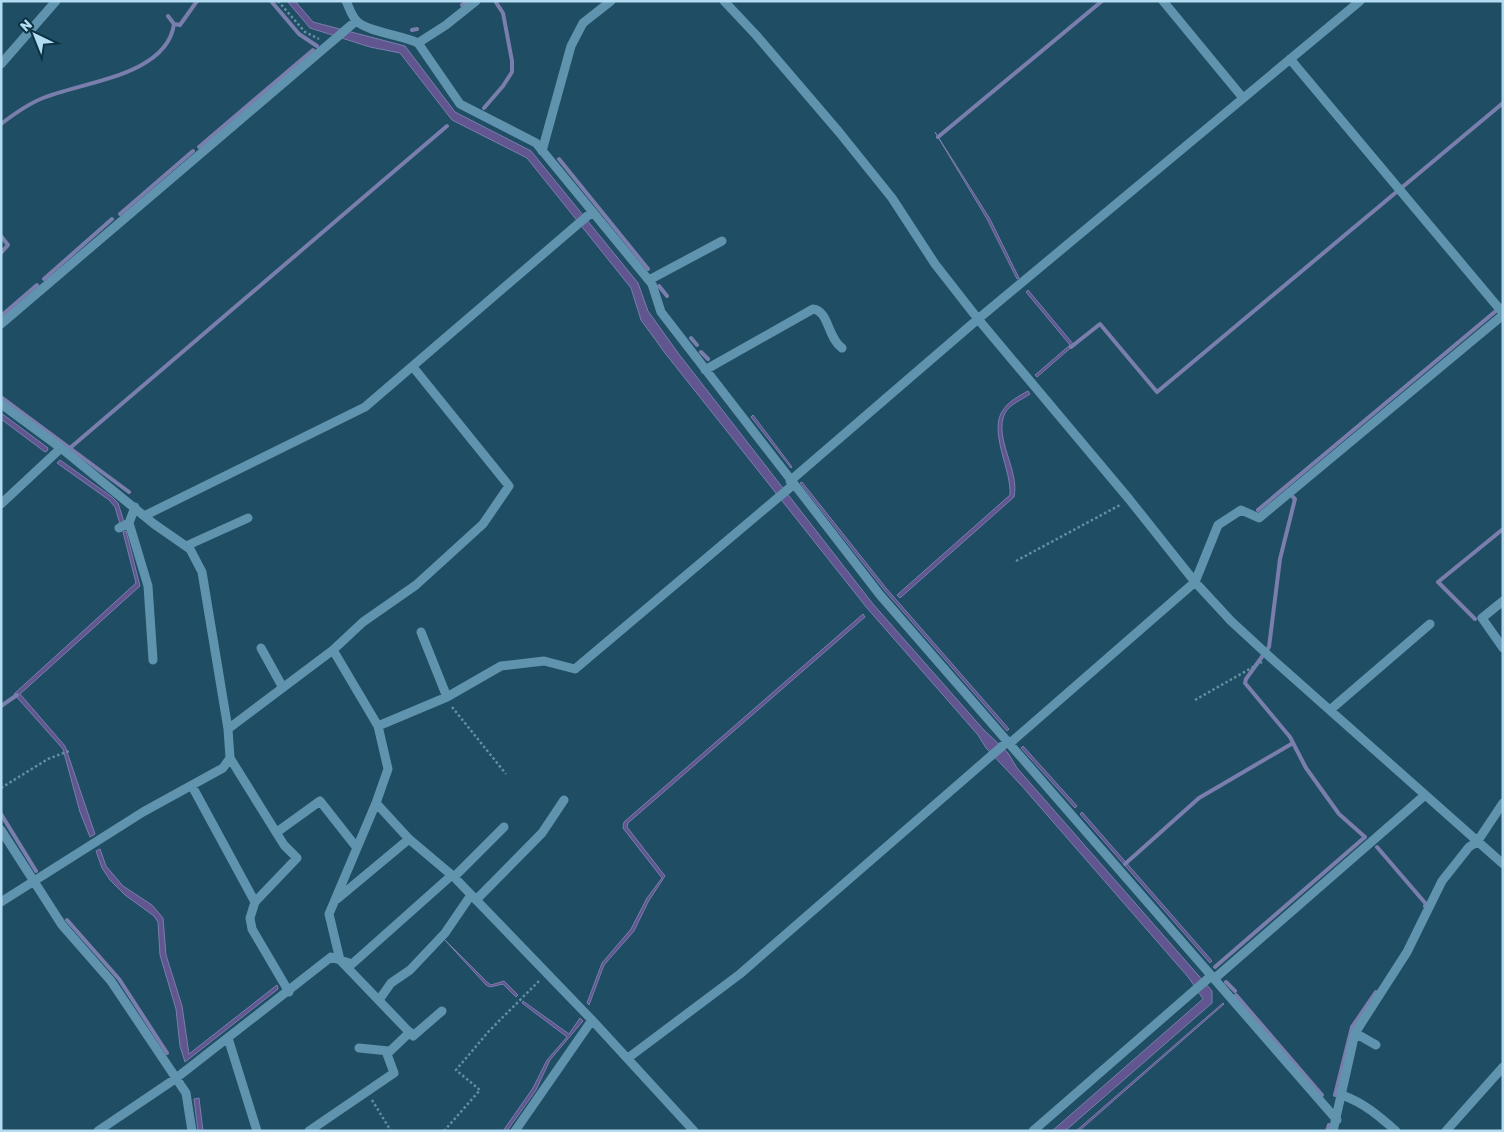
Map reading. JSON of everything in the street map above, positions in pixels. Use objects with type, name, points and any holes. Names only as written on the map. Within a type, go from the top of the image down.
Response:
[{"type":"street","points":[[1,64],[56,1]]},
{"type":"street","points":[[346,1],[356,21],[366,27],[407,37],[418,43],[460,104],[536,143],[589,214],[649,280],[661,312],[880,595],[1006,744],[1336,1120]]},
{"type":"street","points":[[418,43],[446,25],[476,1]]},
{"type":"street","points":[[542,151],[571,46],[583,23],[611,1]]},
{"type":"street","points":[[724,1],[763,43],[868,168],[892,198],[936,264],[978,319],[1129,499],[1195,582],[1231,622],[1503,864]]},
{"type":"street","points":[[1163,1],[1243,98]]},
{"type":"street","points":[[378,726],[446,697],[501,666],[544,661],[575,669],[792,483],[978,319],[1360,1]]},
{"type":"street","points":[[1,324],[356,21]]},
{"type":"street","points":[[628,1058],[740,974],[990,756],[1195,582],[1218,525],[1241,510],[1259,518],[1503,314],[1290,59]]},
{"type":"street","points":[[146,516],[364,408],[589,214]]},
{"type":"street","points":[[649,280],[722,241]]},
{"type":"street","points":[[705,370],[814,309],[819,310],[823,314],[831,337],[842,348]]},
{"type":"street","points":[[228,729],[282,686],[333,650],[363,622],[416,585],[483,524],[509,486],[413,367]]},
{"type":"street","points":[[1,404],[61,448],[190,549],[202,572],[228,729],[230,758],[284,845],[297,858],[255,902],[250,918],[252,929],[289,992]]},
{"type":"street","points":[[1,504],[61,448]]},
{"type":"street","points":[[135,507],[129,523],[148,586],[153,660]]},
{"type":"street","points":[[186,546],[248,518]]},
{"type":"street","points":[[119,528],[129,523]]},
{"type":"street","points":[[1503,601],[1482,618],[1503,648]]},
{"type":"street","points":[[1330,710],[1430,624]]},
{"type":"street","points":[[421,632],[446,697]]},
{"type":"street","points":[[261,648],[282,686]]},
{"type":"street","points":[[333,650],[378,726],[388,768],[376,803],[329,914],[340,960],[413,1036],[442,1011]]},
{"type":"street","points":[[1,902],[143,812],[223,768],[230,758]]},
{"type":"street","points":[[192,786],[255,902]]},
{"type":"street","points":[[1033,1131],[1194,990],[1425,795]]},
{"type":"street","points":[[379,1000],[391,984],[410,970],[446,933],[473,898],[542,833],[564,800]]},
{"type":"street","points":[[277,832],[320,801],[357,848]]},
{"type":"street","points":[[376,803],[409,839],[453,876],[628,1058],[694,1131]]},
{"type":"street","points":[[1333,1131],[1355,1033],[1407,952],[1442,880],[1469,847],[1477,842],[1503,803]]},
{"type":"street","points":[[98,1131],[175,1079],[289,992],[331,957],[352,964],[453,876],[504,827]]},
{"type":"street","points":[[1,830],[62,925],[111,981],[186,1093],[192,1131]]},
{"type":"street","points":[[335,901],[409,839]]},
{"type":"street","points":[[515,1131],[592,1020]]},
{"type":"street","points":[[309,1131],[394,1073],[387,1054],[410,1032]]},
{"type":"street","points":[[1355,1033],[1376,1045]]},
{"type":"street","points":[[228,1038],[257,1131]]},
{"type":"street","points":[[359,1048],[389,1051]]},
{"type":"street","points":[[1446,1131],[1503,1067]]},
{"type":"street","points":[[1342,1095],[1358,1101],[1372,1110],[1396,1131]]},
{"type":"path","points":[[278,1],[304,32],[319,38],[326,46]]},
{"type":"path","points":[[1016,561],[1106,514],[1129,499]]},
{"type":"path","points":[[1195,700],[1270,657]]},
{"type":"path","points":[[446,697],[506,774]]},
{"type":"path","points":[[1,788],[48,759],[69,750]]},
{"type":"path","points":[[444,1131],[480,1090],[456,1070],[489,1031],[547,973]]},
{"type":"path","points":[[366,1091],[391,1131]]},
{"type":"shaded area","points":[[287,1],[295,1],[313,22],[405,46],[455,112],[531,151],[638,283],[648,311],[678,353],[873,604],[983,729],[1008,753],[1017,768],[1212,991],[1212,1003],[1065,1131],[1052,1131],[1203,999],[1189,978],[1021,785],[986,748],[978,735],[867,608],[665,353],[641,320],[631,288],[527,158],[452,120],[400,53],[370,47],[310,28]]},
{"type":"shaded area","points":[[935,132],[990,219],[1019,278],[1017,279],[987,219]]},
{"type":"shaded area","points":[[1028,290],[1074,345],[1037,377],[1035,375],[1070,345],[1026,292]]},
{"type":"shaded area","points":[[1028,391],[1030,394],[1007,410],[1002,423],[1004,443],[1015,487],[1014,497],[900,598],[897,595],[1010,495],[1008,475],[999,440],[999,419],[1008,404]]},
{"type":"shaded area","points":[[1,413],[48,448],[47,451],[45,452],[1,419]]},
{"type":"shaded area","points":[[753,415],[792,467],[791,468],[751,417]]},
{"type":"shaded area","points":[[60,460],[112,497],[118,503],[124,522],[120,524],[115,507],[109,500],[57,463]]},
{"type":"shaded area","points":[[802,482],[886,588],[1009,729],[1007,731],[885,591],[800,483]]},
{"type":"shaded area","points":[[126,531],[140,586],[20,694],[65,746],[95,834],[90,837],[80,812],[63,749],[14,694],[136,583],[123,532]]},
{"type":"shaded area","points":[[863,614],[865,617],[628,823],[627,827],[665,876],[648,902],[634,931],[604,965],[589,1005],[587,1003],[602,963],[631,929],[647,898],[662,878],[623,828],[624,822]]},
{"type":"shaded area","points":[[1023,746],[1077,806],[1075,808],[1021,748]]},
{"type":"shaded area","points":[[1082,812],[1212,961],[1210,963],[1080,814]]},
{"type":"shaded area","points":[[100,849],[106,866],[123,886],[152,905],[163,918],[166,955],[182,1006],[189,1054],[277,985],[278,989],[185,1062],[180,1046],[176,1009],[160,955],[158,922],[154,916],[125,895],[110,880],[102,868],[96,851]]},
{"type":"shaded area","points":[[444,939],[487,982],[491,985],[504,981],[518,995],[516,997],[503,984],[490,987],[486,985]]},
{"type":"shaded area","points":[[523,1001],[569,1034],[580,1018],[583,1021],[550,1060],[536,1090],[507,1131],[503,1131],[533,1088],[547,1060],[567,1037],[522,1003]]},
{"type":"shaded area","points":[[1223,1003],[1079,1131],[1076,1131]]},
{"type":"shaded area","points":[[199,1098],[203,1131],[198,1131],[194,1099]]},
{"type":"waterway","points":[[174,24],[180,25],[197,1]]},
{"type":"waterway","points":[[271,1],[299,34],[317,46]]},
{"type":"waterway","points":[[462,5],[467,1]]},
{"type":"waterway","points":[[484,108],[512,72],[512,61],[503,13],[495,1]]},
{"type":"waterway","points":[[938,137],[1102,1]]},
{"type":"waterway","points":[[1,124],[32,103],[43,98],[99,81],[139,66],[156,55],[168,41],[174,24],[168,16]]},
{"type":"waterway","points":[[412,30],[417,29]]},
{"type":"waterway","points":[[199,147],[313,50]]},
{"type":"waterway","points":[[1071,347],[1100,324],[1157,392],[1503,103]]},
{"type":"waterway","points":[[70,448],[447,126]]},
{"type":"waterway","points":[[120,214],[193,151]]},
{"type":"waterway","points":[[559,159],[648,269]]},
{"type":"waterway","points":[[44,279],[112,219]]},
{"type":"waterway","points":[[1,236],[8,245],[1,253]]},
{"type":"waterway","points":[[1,316],[37,285]]},
{"type":"waterway","points":[[659,286],[667,296]]},
{"type":"waterway","points":[[1258,510],[1503,305]]},
{"type":"waterway","points":[[691,338],[697,345]]},
{"type":"waterway","points":[[701,352],[708,359]]},
{"type":"waterway","points":[[1,397],[129,492]]},
{"type":"waterway","points":[[1215,967],[1365,837],[1339,814],[1306,768],[1290,737],[1245,683],[1269,647],[1280,559],[1295,499],[1293,497]]},
{"type":"waterway","points":[[1475,619],[1438,582],[1503,529]]},
{"type":"waterway","points":[[1,706],[17,695]]},
{"type":"waterway","points":[[1125,864],[1199,798],[1293,743]]},
{"type":"waterway","points":[[1,814],[36,871]]},
{"type":"waterway","points":[[1377,847],[1426,904],[1425,906]]},
{"type":"waterway","points":[[67,920],[119,979],[167,1053]]},
{"type":"waterway","points":[[1226,982],[1235,991]]},
{"type":"waterway","points":[[1335,1095],[1352,1027],[1376,992]]},
{"type":"waterway","points":[[1236,995],[1322,1095]]},
{"type":"waterway","points":[[1327,1131],[1329,1125]]}]
